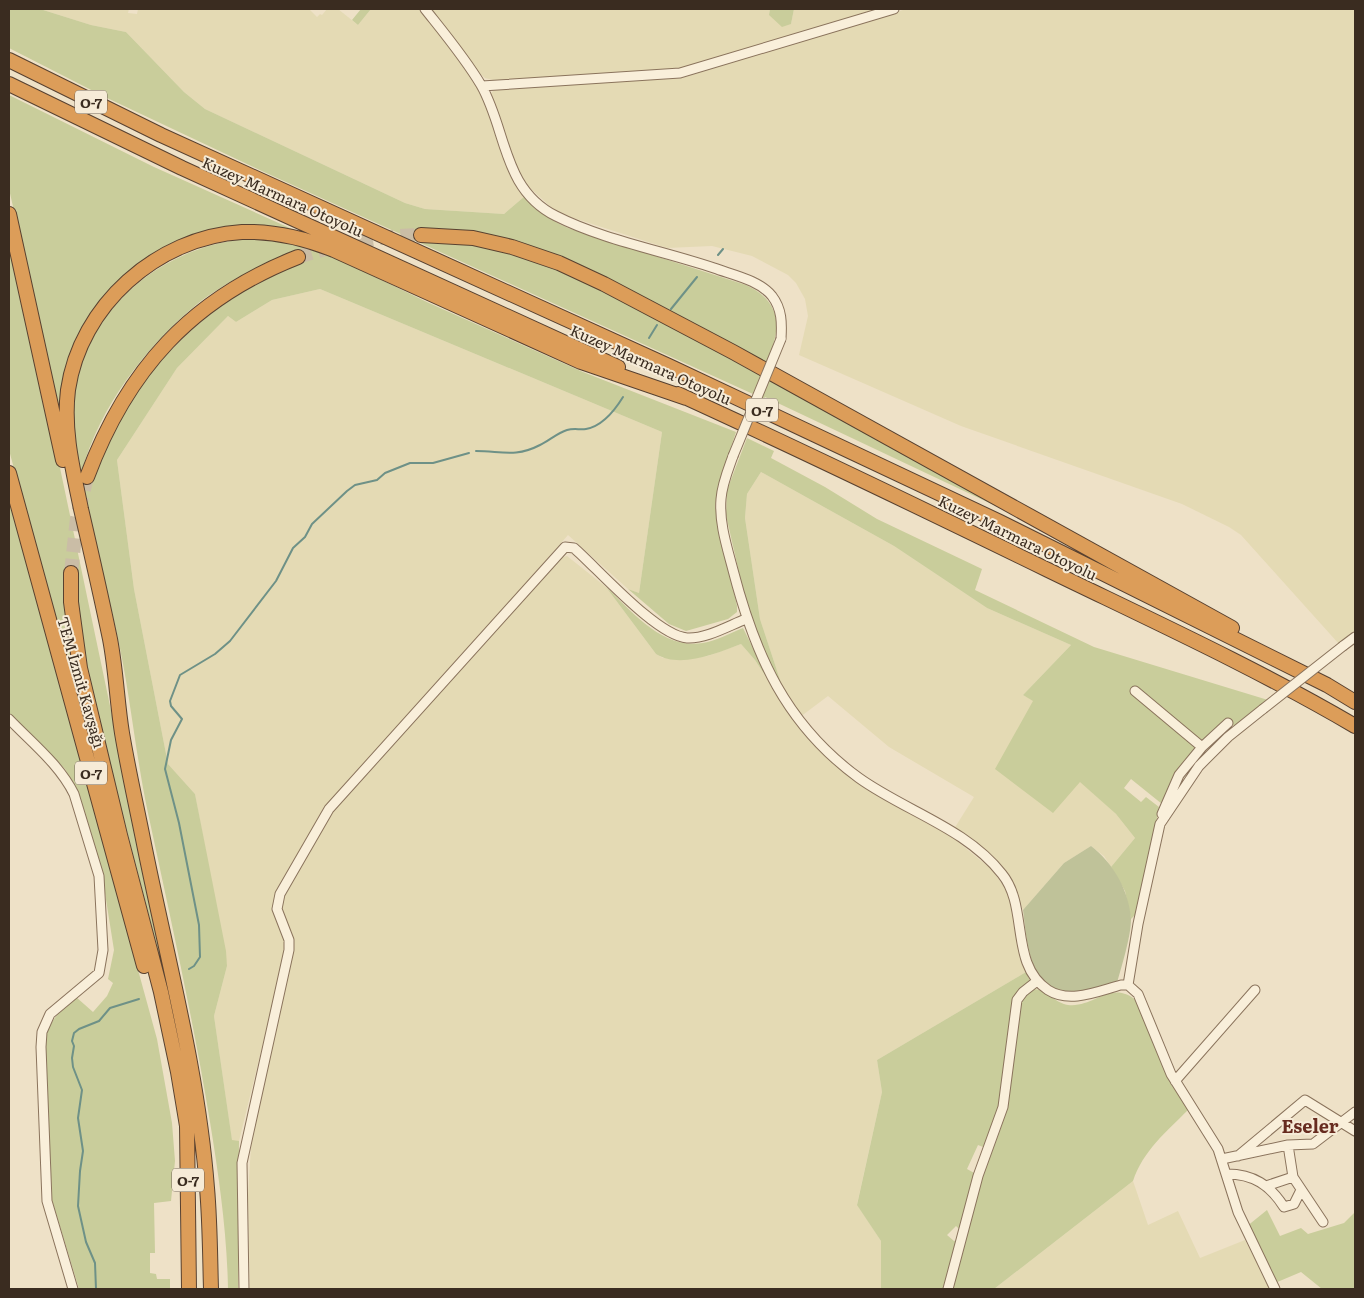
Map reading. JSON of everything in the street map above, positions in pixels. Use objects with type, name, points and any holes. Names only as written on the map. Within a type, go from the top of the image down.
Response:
[{"type":"highway","name":"Kuzey Marmara Otoyolu","points":[[9,60],[161,135],[826,440],[1055,549],[1327,685],[1355,702]]},
{"type":"highway","name":"Kuzey Marmara Otoyolu","points":[[9,84],[182,168],[777,438],[1176,631],[1316,703],[1355,726]]},
{"type":"highway","name":"TEM İzmit Kavşağı","points":[[9,214],[122,734]]},
{"type":"highway","points":[[122,734],[110,641],[70,458],[67,408],[72,368],[87,332],[106,303],[131,277],[174,250],[211,237],[240,232],[286,235],[311,241],[581,362],[686,398]]},
{"type":"highway","points":[[422,236],[473,238],[512,247],[559,263],[604,284],[733,352],[1098,555],[1190,603],[1327,685]]},
{"type":"highway","points":[[87,477],[103,434],[115,412],[147,366],[175,335],[243,282],[298,257]]},
{"type":"highway","name":"TEM İzmit Kavşağı","points":[[9,473],[160,1027],[178,1072]]},
{"type":"highway","points":[[71,573],[71,602],[80,668],[120,836],[161,992],[178,1072]]},
{"type":"highway","name":"O-7","points":[[122,734],[190,1060],[207,1187],[211,1289]]},
{"type":"highway","name":"O-7","points":[[178,1072],[186,1126],[189,1289]]},
{"type":"street","points":[[425,9],[482,86],[515,175],[524,190],[535,202],[554,216],[695,262],[760,286],[771,295],[778,308],[782,322],[781,339],[724,483],[721,516],[746,619],[757,647],[786,702],[823,748],[873,788],[967,841],[1002,874],[1015,899],[1027,964],[1037,981],[1052,992],[1067,997],[1128,986],[1138,994],[1175,1081],[1222,1159],[1238,1212],[1275,1289]]},
{"type":"street","points":[[482,86],[680,74],[894,9]]},
{"type":"street","points":[[244,1289],[242,1163],[289,950],[289,940],[277,905],[280,894],[329,809],[565,547],[574,548],[656,623],[676,636],[688,638],[700,636],[746,619]]},
{"type":"street","points":[[1160,824],[1199,766],[1222,742],[1355,637]]},
{"type":"street","points":[[1135,691],[1202,746]]},
{"type":"street","points":[[9,719],[53,763],[68,782],[74,794],[99,876],[103,934],[99,973],[56,1007],[50,1014],[42,1032],[47,1201],[73,1289]]},
{"type":"street","points":[[1128,986],[1138,924],[1165,803],[1179,774],[1202,746],[1228,722]]},
{"type":"street","points":[[948,1289],[978,1176],[1003,1107],[1017,1000],[1023,992],[1037,981]]},
{"type":"street","points":[[1175,1081],[1255,990]]},
{"type":"street","points":[[1238,1156],[1305,1100],[1355,1131]]},
{"type":"street","points":[[1222,1159],[1288,1145],[1313,1144],[1355,1112]]},
{"type":"street","points":[[1288,1145],[1293,1177],[1323,1222]]},
{"type":"street","points":[[1227,1174],[1248,1175],[1266,1186],[1284,1207],[1294,1204],[1301,1190]]},
{"type":"street","points":[[1266,1186],[1293,1177]]},
{"type":"shaded area","points":[[40,9],[129,9],[128,13],[137,14],[138,9],[309,9],[317,17],[320,14],[322,15],[327,9],[338,9],[358,25],[371,9],[420,9],[479,88],[525,196],[504,214],[425,209],[405,203],[205,109],[184,92],[126,32],[91,25]]},
{"type":"shaded area","points":[[430,9],[770,9],[769,15],[791,24],[794,9],[883,9],[675,70],[497,81],[485,78],[476,70]]},
{"type":"shaded area","points":[[906,9],[1355,9],[1355,631],[1339,644],[1241,535],[1229,527],[1182,504],[961,426],[799,355],[808,316],[805,299],[796,283],[788,275],[752,256],[712,246],[667,248],[564,215],[553,209],[530,188],[520,175],[489,96],[493,91],[500,89],[682,78]]},
{"type":"shaded area","points":[[320,289],[662,432],[639,593],[628,589],[568,535],[440,682],[325,809],[275,899],[285,936],[285,953],[239,1141],[232,1141],[214,1016],[227,966],[195,794],[168,764],[134,589],[117,460],[177,368],[228,316],[236,322],[272,300]]},
{"type":"shaded area","points":[[761,472],[894,546],[987,608],[1071,645],[1023,695],[1033,700],[1080,781],[1116,814],[1135,838],[1111,867],[1104,856],[1091,846],[1064,863],[1023,910],[1010,878],[954,829],[974,797],[889,747],[828,696],[800,717],[783,689],[760,619],[745,518],[747,494]]},
{"type":"shaded area","points":[[567,556],[606,587],[656,654],[663,658],[687,659],[708,656],[741,644],[755,660],[796,724],[834,763],[883,799],[952,837],[991,869],[1009,893],[1022,963],[1026,972],[877,1060],[882,1092],[857,1204],[881,1241],[881,1289],[250,1289],[248,1196],[251,1146],[293,947],[292,933],[282,911],[282,898],[334,809],[557,563]]},
{"type":"shaded area","points":[[1133,1181],[1148,1225],[1178,1211],[1200,1258],[1245,1240],[1271,1289],[994,1289]]},
{"type":"green space","points":[[9,9],[40,9],[91,25],[126,32],[184,92],[205,109],[405,203],[425,209],[504,214],[525,196],[545,215],[568,228],[746,285],[767,300],[776,318],[775,340],[766,364],[621,287],[565,260],[508,240],[449,229],[418,228],[424,240],[464,244],[519,254],[581,278],[831,412],[1026,520],[1018,519],[1019,517],[765,397],[764,399],[264,172],[105,97],[9,48]]},
{"type":"green space","points":[[361,9],[371,9],[358,25],[352,20]]},
{"type":"green space","points":[[770,9],[794,9],[791,24],[782,27],[769,15]]},
{"type":"green space","points":[[9,95],[154,167],[292,229],[267,226],[208,231],[176,242],[145,259],[117,282],[94,310],[60,413],[9,189]]},
{"type":"green space","points":[[9,238],[59,463],[188,1077],[196,1149],[186,1076],[164,973],[92,697],[80,635],[77,573],[64,573],[65,599],[71,652],[98,781],[9,450]]},
{"type":"green space","points":[[245,239],[287,242],[328,254],[429,303],[583,372],[736,432],[718,487],[715,506],[737,612],[728,619],[686,631],[669,624],[628,589],[639,593],[662,432],[320,289],[272,300],[236,322],[228,316],[177,368],[117,460],[134,589],[168,764],[195,794],[226,951],[227,966],[214,1016],[232,1140],[239,1141],[238,1289],[228,1289],[222,1205],[203,1083],[181,967],[143,790],[121,653],[81,477],[73,418],[74,395],[82,364],[94,336],[111,310],[132,288],[157,270],[184,255],[213,245]],"holes":[[[293,251],[304,262],[273,275],[244,291],[216,310],[167,354],[127,407],[108,442],[92,482],[82,471],[100,424],[127,380],[159,339],[196,305],[243,275]]]},
{"type":"green space","points":[[747,438],[774,451],[771,458],[825,487],[877,519],[982,569],[975,590],[1094,647],[1268,700],[1234,726],[1228,720],[1206,738],[1181,767],[1162,804],[1131,779],[1124,788],[1141,802],[1146,797],[1159,807],[1139,911],[1131,919],[1125,891],[1111,867],[1135,838],[1116,814],[1080,782],[1053,813],[995,769],[1033,701],[1023,695],[1071,645],[987,608],[894,546],[761,472],[747,494],[745,518],[760,619],[783,689],[759,639],[745,599],[726,515],[727,490]]},
{"type":"green space","points":[[9,500],[157,1039],[172,1123],[175,1161],[171,1201],[154,1203],[155,1253],[150,1253],[150,1273],[156,1274],[157,1279],[170,1279],[170,1289],[79,1289],[52,1200],[45,1039],[57,1015],[76,997],[93,1012],[107,996],[113,983],[108,979],[114,950],[101,868],[80,797],[65,769],[9,713]]},
{"type":"green space","points":[[606,587],[649,627],[674,641],[688,644],[703,643],[718,639],[743,628],[772,686],[755,660],[741,644],[710,655],[687,660],[676,660],[656,654]]},
{"type":"green space","points":[[1091,846],[1113,869],[1123,888],[1130,908],[1130,934],[1117,983],[1086,991],[1067,992],[1054,988],[1044,981],[1037,972],[1028,948],[1023,910],[1064,863]]},
{"type":"green space","points":[[1026,972],[1030,981],[1014,1003],[998,1115],[983,1147],[978,1145],[967,1169],[976,1174],[960,1230],[956,1226],[947,1235],[954,1241],[958,1240],[947,1289],[881,1289],[881,1241],[857,1205],[882,1092],[877,1060]]},
{"type":"green space","points":[[1033,989],[1042,991],[1059,1002],[1068,1005],[1078,1005],[1111,993],[1128,995],[1138,1002],[1169,1079],[1188,1110],[1149,1151],[1137,1170],[1133,1181],[994,1289],[951,1289],[974,1201],[1003,1122],[1021,1002],[1026,994]]},
{"type":"green space","points":[[1267,1210],[1280,1236],[1301,1228],[1308,1234],[1344,1223],[1355,1212],[1355,1289],[1322,1289],[1301,1272],[1275,1283],[1246,1227]]},
{"type":"waterway","points":[[718,255],[723,249]]},
{"type":"waterway","points":[[671,309],[697,277]]},
{"type":"waterway","points":[[649,338],[657,325]]},
{"type":"waterway","points":[[476,451],[515,453],[531,449],[567,430],[584,429],[598,425],[608,417],[623,397]]},
{"type":"waterway","points":[[189,969],[194,966],[200,957],[199,925],[179,823],[165,769],[171,740],[182,719],[171,706],[170,701],[180,675],[215,654],[230,641],[276,581],[293,548],[305,537],[312,524],[347,491],[355,485],[377,480],[385,473],[410,463],[433,463],[469,453]]},
{"type":"waterway","points":[[96,1289],[95,1263],[86,1242],[78,1206],[83,1151],[78,1118],[82,1090],[73,1067],[74,1046],[72,1041],[74,1033],[99,1021],[110,1008],[139,999]]},
{"type":"tunnel","points":[[298,257],[328,248],[359,242],[389,237],[421,235]]},
{"type":"tunnel","points":[[71,573],[77,518],[87,477]]},
{"type":"district","name":"Eseler","points":[[1310,1125]]}]
